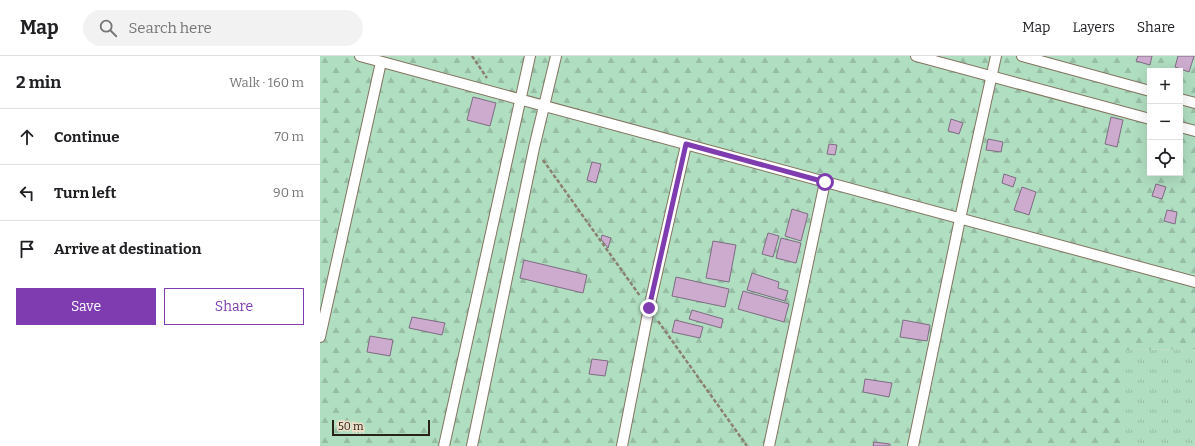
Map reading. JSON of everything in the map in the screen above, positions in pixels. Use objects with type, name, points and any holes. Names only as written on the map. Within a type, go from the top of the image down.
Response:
[{"type":"street","points":[[360,56],[1195,282]]},
{"type":"street","points":[[444,446],[530,56]]},
{"type":"street","points":[[472,446],[534,148],[556,56]]},
{"type":"street","points":[[916,56],[1147,118]]},
{"type":"street","points":[[913,446],[960,218],[996,56]]},
{"type":"street","points":[[1022,56],[1147,90]]},
{"type":"street","points":[[320,337],[381,62]]},
{"type":"street","points":[[1183,100],[1195,103]]},
{"type":"street","points":[[1183,128],[1195,131]]},
{"type":"street","points":[[622,446],[649,308],[686,144]]},
{"type":"street","points":[[769,446],[825,182]]},
{"type":"path","points":[[472,56],[497,94]]},
{"type":"path","points":[[534,148],[747,446]]},
{"type":"green space","points":[[320,56],[1195,56],[1195,349],[1122,350],[1122,446],[320,446]]},
{"type":"green space","points":[[1195,349],[1195,446],[1122,446],[1122,350]]},
{"type":"building","points":[[1138,56],[1152,56],[1150,65],[1136,61]]},
{"type":"building","points":[[1178,56],[1194,56],[1189,72],[1183,70],[1183,68],[1175,67]]},
{"type":"building","points":[[473,97],[496,103],[490,126],[467,120]]},
{"type":"building","points":[[1111,117],[1123,120],[1117,147],[1105,144]]},
{"type":"building","points":[[951,119],[963,123],[959,134],[948,131]]},
{"type":"building","points":[[988,139],[1003,142],[1001,152],[986,150]]},
{"type":"building","points":[[829,144],[837,145],[835,155],[827,154]]},
{"type":"building","points":[[592,162],[601,164],[596,183],[587,180]]},
{"type":"building","points":[[1004,174],[1016,178],[1013,187],[1002,183]]},
{"type":"building","points":[[1156,184],[1166,187],[1162,199],[1152,196]]},
{"type":"building","points":[[1022,187],[1036,192],[1029,215],[1014,210]]},
{"type":"building","points":[[792,209],[808,214],[801,241],[785,236]]},
{"type":"building","points":[[1167,210],[1177,212],[1175,224],[1164,221]]},
{"type":"building","points":[[768,233],[779,236],[773,257],[762,254]]},
{"type":"building","points":[[602,235],[611,238],[608,248],[601,239]]},
{"type":"building","points":[[781,238],[801,243],[796,263],[776,258]]},
{"type":"building","points":[[713,241],[736,245],[729,282],[706,278]]},
{"type":"building","points":[[524,260],[587,275],[583,293],[520,278]]},
{"type":"building","points":[[752,273],[779,282],[778,288],[788,291],[785,301],[747,290]]},
{"type":"building","points":[[676,277],[729,289],[725,307],[672,296]]},
{"type":"building","points":[[743,291],[789,304],[784,322],[738,309]]},
{"type":"building","points":[[692,310],[723,319],[721,328],[689,319]]},
{"type":"building","points":[[412,317],[445,323],[442,335],[409,328]]},
{"type":"building","points":[[675,320],[703,327],[700,338],[672,332]]},
{"type":"building","points":[[903,320],[930,325],[927,341],[900,337]]},
{"type":"building","points":[[370,336],[393,340],[390,356],[367,352]]},
{"type":"building","points":[[592,359],[608,361],[605,376],[589,374]]},
{"type":"building","points":[[865,379],[892,383],[889,397],[863,392]]},
{"type":"building","points":[[874,442],[890,444],[890,446],[873,446]]},
{"type":"route","points":[[649,308],[686,144],[825,182]]}]
